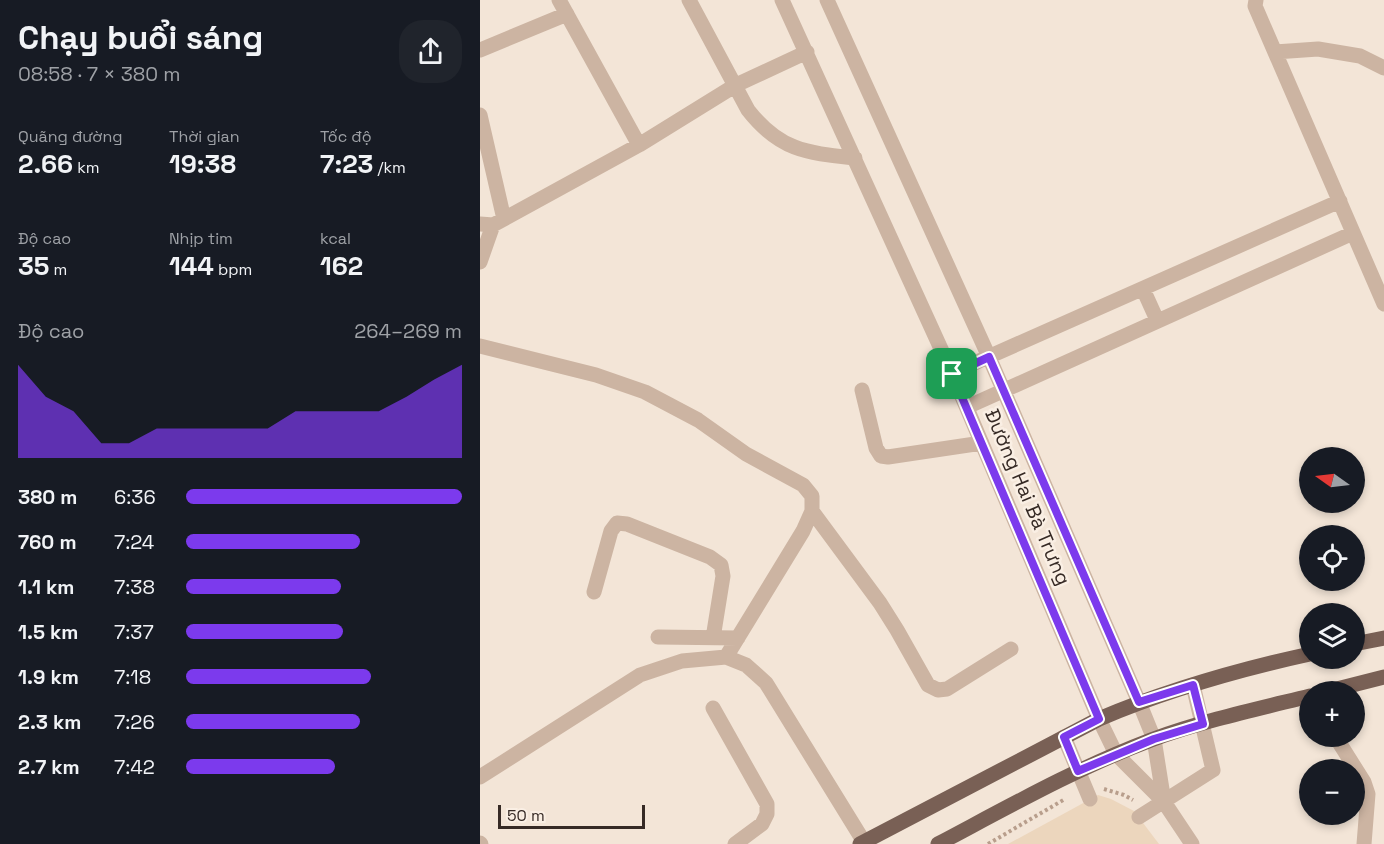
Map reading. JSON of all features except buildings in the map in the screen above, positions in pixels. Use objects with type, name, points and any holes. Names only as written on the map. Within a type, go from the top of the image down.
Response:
[{"type":"main road","points":[[1365,642],[1384,638]]},
{"type":"main road","points":[[862,843],[1099,719],[1139,702],[1193,685],[1256,666],[1299,656]]},
{"type":"main road","points":[[1365,682],[1384,677]]},
{"type":"main road","points":[[938,844],[1078,771],[1116,754],[1203,724],[1299,699]]},
{"type":"street","points":[[558,0],[639,145]]},
{"type":"street","points":[[689,0],[748,110],[758,123],[777,140],[810,153],[855,158]]},
{"type":"street","name":"Đường Hai Bà Trưng","points":[[782,0],[967,407],[1099,719],[1116,754],[1164,802],[1192,844]]},
{"type":"street","name":"Đường Hai Bà Trưng","points":[[827,0],[989,357],[1139,702],[1154,739],[1164,802]]},
{"type":"street","points":[[1256,0],[1255,6],[1384,304]]},
{"type":"street","points":[[480,50],[567,14]]},
{"type":"street","points":[[1275,52],[1318,49],[1360,56],[1384,68]]},
{"type":"street","points":[[493,223],[639,145],[736,85],[807,52]]},
{"type":"street","points":[[480,115],[493,223],[480,262]]},
{"type":"street","points":[[952,374],[1340,201]]},
{"type":"street","points":[[967,407],[1353,233]]},
{"type":"street","points":[[1143,288],[1157,320]]},
{"type":"street","points":[[480,346],[596,375],[645,392],[698,420],[746,454],[803,484],[812,496],[812,511],[803,531],[726,657]]},
{"type":"street","points":[[862,390],[876,448],[881,456],[888,458],[982,443]]},
{"type":"street","points":[[812,511],[886,612],[928,685],[938,690],[947,688],[1011,649]]},
{"type":"street","points":[[594,592],[611,531],[617,524],[627,524],[710,557],[721,566],[723,576],[713,638]]},
{"type":"street","points":[[658,637],[738,638]]},
{"type":"street","points":[[480,777],[640,675],[682,661],[726,657],[746,664],[766,683],[862,843]]},
{"type":"street","points":[[1139,817],[1213,770],[1193,685]]},
{"type":"street","points":[[713,708],[767,804],[768,814],[762,824],[738,843]]},
{"type":"street","points":[[1064,737],[1088,795]]},
{"type":"street","points":[[1342,747],[1364,782],[1368,794],[1364,844]]},
{"type":"path","points":[[988,844],[1067,798],[1088,795]]},
{"type":"shaded area","points":[[1098,795],[1134,811],[1159,844],[1008,844]]},
{"type":"route","points":[[989,357],[1139,702],[1193,685],[1203,724],[1154,739],[1078,771],[1064,737],[1099,719],[952,374],[989,357]]}]
